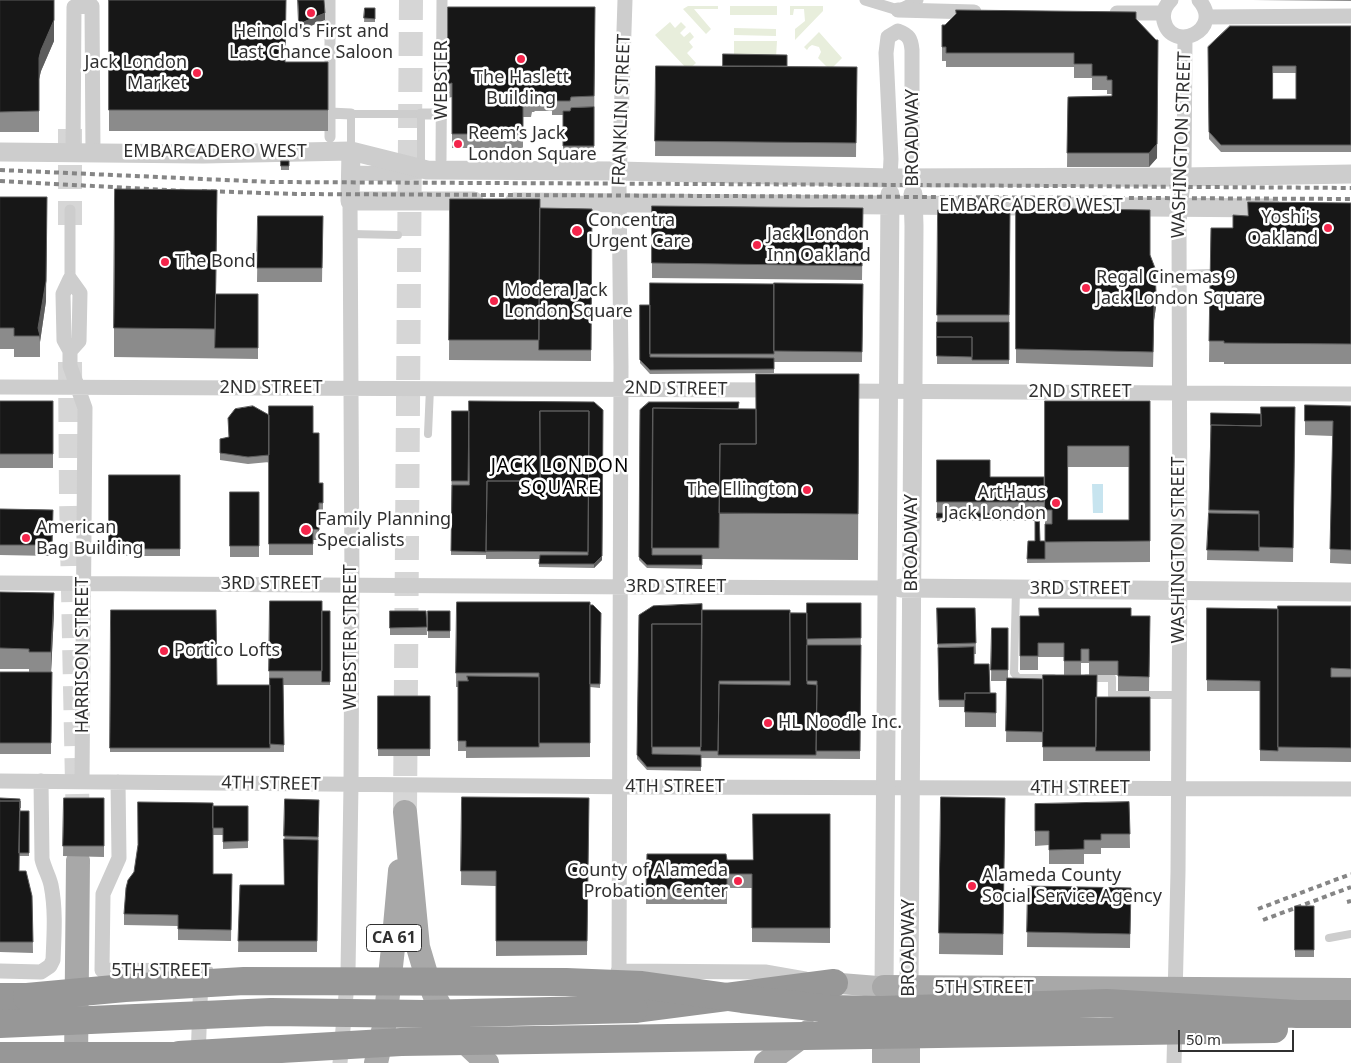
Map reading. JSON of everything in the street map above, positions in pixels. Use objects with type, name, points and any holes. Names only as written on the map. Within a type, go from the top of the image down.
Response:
[{"type":"highway","points":[[13,997],[244,981],[566,982],[642,985],[742,1000],[829,1009],[881,1010],[1107,1003],[1298,1014],[1351,1014]]},
{"type":"highway","points":[[0,1024],[272,1012],[425,1014],[634,1009],[834,983]]},
{"type":"highway","points":[[13,997],[83,1003],[226,1006],[272,1012]]},
{"type":"highway","points":[[188,1059],[402,1042],[1275,1029],[1351,1026]]},
{"type":"highway","points":[[0,1056],[358,1063]]},
{"type":"main road","name":"CA 61","points":[[376,1063],[386,1013],[405,812],[418,947],[426,974],[436,999],[448,1021],[468,1045],[487,1063]]},
{"type":"main road","points":[[76,1063],[78,860]]},
{"type":"main road","name":"5TH STREET","points":[[834,983],[909,988],[1351,990]]},
{"type":"main road","points":[[766,1063],[811,1030],[863,1004],[884,987]]},
{"type":"main road","name":"BROADWAY","points":[[884,987],[884,1063]]},
{"type":"main road","name":"BROADWAY","points":[[908,1063],[909,988]]},
{"type":"street","points":[[330,0],[330,137]]},
{"type":"street","name":"WEBSTER","points":[[430,166],[442,114],[442,0]]},
{"type":"street","name":"FRANKLIN STREET","points":[[619,971],[619,171],[625,0]]},
{"type":"street","points":[[865,0],[898,10],[988,12]]},
{"type":"street","points":[[898,10],[918,0]]},
{"type":"street","points":[[1107,13],[1167,7],[1163,20],[1169,30],[1173,34],[1185,37],[1191,36],[1202,29],[1205,23],[1206,10],[1199,0]]},
{"type":"street","points":[[73,153],[74,6],[92,3],[93,153]]},
{"type":"street","points":[[898,10],[898,31]]},
{"type":"street","points":[[1206,17],[1351,16]]},
{"type":"street","name":"BROADWAY","points":[[884,987],[890,205],[886,53],[888,37],[898,31],[907,34],[911,40],[912,50],[912,178],[914,205],[909,988]]},
{"type":"street","name":"WASHINGTON STREET","points":[[1174,1063],[1178,788],[1179,274],[1180,207],[1184,177],[1185,37]]},
{"type":"street","points":[[330,113],[351,114]]},
{"type":"street","points":[[421,114],[442,114]]},
{"type":"street","name":"EMBARCADERO WEST","points":[[0,152],[204,154],[351,151],[430,166],[890,178],[1184,177],[1351,174]]},
{"type":"street","name":"WEBSTER STREET","points":[[340,1063],[348,972],[351,784],[351,151]]},
{"type":"street","name":"EMBARCADERO WEST","points":[[350,173],[398,174],[430,166]]},
{"type":"street","name":"EMBARCADERO WEST","points":[[350,200],[619,202],[759,209],[890,205],[1293,209]]},
{"type":"street","name":"HARRISON STREET","points":[[70,210],[70,279],[63,294],[64,340],[70,351],[70,366],[85,408],[82,781]]},
{"type":"street","name":"2ND STREET","points":[[0,387],[792,390]]},
{"type":"street","name":"2ND STREET","points":[[822,391],[1351,394]]},
{"type":"street","name":"3RD STREET","points":[[0,582],[1351,592]]},
{"type":"street","name":"4TH STREET","points":[[0,781],[886,788],[1351,789]]},
{"type":"street","points":[[0,971],[41,972],[50,966],[54,960],[54,904],[51,883],[44,869],[42,859],[41,781]]},
{"type":"street","points":[[102,970],[103,894],[118,858],[118,782]]},
{"type":"street","name":"5TH STREET","points":[[102,970],[348,972]]},
{"type":"street","name":"5TH STREET","points":[[102,970],[112,979],[136,990],[346,989]]},
{"type":"street","name":"5TH STREET","points":[[619,971],[602,988],[463,988],[456,985],[456,974],[459,970],[619,971],[764,972],[834,983]]},
{"type":"street","points":[[188,1059],[200,990],[201,971]]},
{"type":"lane","points":[[351,151],[351,114],[421,114],[430,166]]},
{"type":"lane","points":[[351,234],[398,235]]},
{"type":"lane","points":[[1179,274],[1210,273]]},
{"type":"lane","points":[[428,434],[430,388]]},
{"type":"lane","points":[[1016,589],[1014,673],[1018,678],[1065,678]]},
{"type":"lane","points":[[1075,678],[1112,678],[1112,695],[1178,695]]},
{"type":"lane","points":[[1329,938],[1351,934]]},
{"type":"green space","points":[[688,6],[718,6],[718,9],[694,9],[711,29],[706,34],[683,9]]},
{"type":"green space","points":[[730,6],[777,6],[777,15],[730,15]]},
{"type":"green space","points":[[790,6],[823,6],[823,11],[795,40],[795,29],[805,21],[804,9],[794,9],[793,15],[790,15]]},
{"type":"green space","points":[[670,22],[675,28],[681,22],[686,27],[680,33],[684,37],[690,32],[694,37],[689,42],[693,47],[687,53],[696,63],[688,70],[655,35]]},
{"type":"green space","points":[[734,28],[776,29],[776,36],[734,35]]},
{"type":"green space","points":[[819,32],[842,58],[830,70],[818,58],[821,52],[819,47],[812,45],[807,50],[804,47]]},
{"type":"green space","points":[[734,41],[777,41],[776,57],[734,57]]},
{"type":"water","points":[[1092,484],[1103,484],[1103,513],[1093,513]]},
{"type":"building","points":[[0,0],[54,0],[54,20],[39,58],[39,111],[0,112]]},
{"type":"building","name":"Jack London Market","points":[[109,0],[286,0],[285,62],[328,62],[328,110],[109,110]]},
{"type":"building","name":"Heinold's First and Last Chance Saloon","points":[[298,0],[324,0],[325,13],[299,24]]},
{"type":"building","name":"The Haslett Building","points":[[448,7],[595,7],[594,96],[571,97],[570,101],[552,101],[552,96],[535,96],[532,98],[531,103],[523,103],[523,134],[452,134],[452,83],[448,84]]},
{"type":"building","points":[[365,8],[375,8],[375,19],[364,18]]},
{"type":"building","points":[[956,10],[1136,12],[1136,19],[1158,40],[1157,144],[1149,153],[1067,153],[1068,97],[1112,96],[1112,80],[1107,80],[1107,76],[1092,76],[1092,64],[1074,64],[1074,53],[946,53],[946,47],[942,47],[942,25],[945,25],[956,14]]},
{"type":"building","points":[[1230,26],[1351,26],[1351,145],[1221,145],[1209,132],[1208,47]],"holes":[[[1273,66],[1296,66],[1296,99],[1273,99]]]},
{"type":"building","points":[[723,54],[787,55],[787,66],[723,66]]},
{"type":"building","points":[[656,66],[857,67],[856,143],[655,141]]},
{"type":"building","points":[[594,107],[594,146],[563,146],[563,111],[570,111],[571,108]]},
{"type":"building","points":[[281,161],[289,161],[289,166],[281,166]]},
{"type":"building","name":"The Bond","points":[[115,189],[217,190],[215,329],[114,328]]},
{"type":"building","points":[[0,197],[47,197],[46,281],[38,328],[40,336],[14,336],[14,328],[0,328]]},
{"type":"building","name":"Modera Jack London Square","points":[[450,199],[540,199],[539,340],[449,340]]},
{"type":"building","points":[[1248,202],[1351,203],[1351,344],[1224,343],[1224,341],[1209,341],[1211,228],[1233,228],[1233,215],[1248,216]]},
{"type":"building","name":"Jack London Inn Oakland","points":[[652,206],[863,208],[862,266],[652,263]]},
{"type":"building","points":[[540,208],[592,209],[591,350],[539,350]]},
{"type":"building","name":"Regal Cinemas 9 Jack London Square","points":[[1016,208],[1150,210],[1150,255],[1155,268],[1156,293],[1153,352],[1016,349]]},
{"type":"building","points":[[938,210],[1010,210],[1009,315],[937,315]]},
{"type":"building","points":[[258,216],[323,216],[322,268],[257,268]]},
{"type":"building","points":[[650,283],[774,284],[774,354],[650,354]]},
{"type":"building","points":[[774,283],[863,284],[862,352],[774,351]]},
{"type":"building","points":[[216,294],[258,294],[258,348],[215,348]]},
{"type":"building","points":[[640,305],[650,305],[650,357],[774,358],[774,369],[650,370],[640,360]]},
{"type":"building","points":[[937,322],[1009,322],[1009,360],[972,360],[972,337],[937,337]]},
{"type":"building","points":[[937,337],[972,337],[972,357],[937,356]]},
{"type":"building","name":"The Ellington","points":[[756,374],[859,374],[858,514],[719,513],[720,444],[756,444]]},
{"type":"building","points":[[0,401],[53,401],[53,454],[0,454]]},
{"type":"building","points":[[469,401],[594,402],[603,410],[602,556],[594,564],[539,564],[540,555],[588,555],[589,411],[540,411],[540,481],[487,481],[486,552],[451,551],[452,485],[469,485]]},
{"type":"building","name":"ArtHaus Jack London","points":[[1045,401],[1150,401],[1150,541],[1045,542],[1045,524],[1052,524],[1052,510],[1045,510]],"holes":[[[1068,446],[1129,446],[1129,520],[1068,520]]]},
{"type":"building","points":[[649,402],[739,402],[738,409],[653,408],[652,555],[702,555],[702,565],[647,565],[639,557],[640,410]]},
{"type":"building","points":[[1305,405],[1351,406],[1351,550],[1330,549],[1333,421],[1305,421]]},
{"type":"building","points":[[253,406],[269,415],[269,455],[248,457],[220,453],[220,439],[229,437],[228,418],[235,409]]},
{"type":"building","points":[[269,406],[313,406],[313,433],[319,433],[319,483],[323,483],[323,503],[319,503],[319,530],[313,529],[313,544],[269,544]]},
{"type":"building","points":[[1261,407],[1295,407],[1293,548],[1259,547],[1259,511],[1209,510],[1211,425],[1261,426]]},
{"type":"building","points":[[653,408],[756,409],[756,444],[720,444],[719,548],[652,548]]},
{"type":"building","points":[[452,411],[469,411],[468,481],[452,481]]},
{"type":"building","points":[[540,411],[589,411],[588,552],[486,551],[487,481],[540,481]]},
{"type":"building","points":[[1211,413],[1261,414],[1261,426],[1211,425]]},
{"type":"building","points":[[937,460],[990,460],[990,477],[1044,477],[1044,502],[937,502]]},
{"type":"building","points":[[109,475],[180,475],[180,549],[109,549]]},
{"type":"building","points":[[230,492],[259,492],[259,546],[230,546]]},
{"type":"building","name":"American Bag Building","points":[[0,509],[53,510],[52,545],[0,545]]},
{"type":"building","points":[[937,513],[1039,513],[1040,541],[1045,541],[1045,559],[1027,559],[1028,541],[1035,541],[1035,517],[937,518]]},
{"type":"building","points":[[1209,513],[1259,514],[1259,551],[1207,550]]},
{"type":"building","points":[[0,592],[54,593],[51,652],[29,652],[29,649],[0,648]]},
{"type":"building","points":[[270,601],[322,601],[322,671],[269,671]]},
{"type":"building","points":[[457,602],[590,602],[590,743],[539,743],[539,673],[456,673]]},
{"type":"building","points":[[807,603],[861,603],[861,638],[807,639]]},
{"type":"building","points":[[702,604],[702,624],[652,624],[652,754],[701,755],[701,767],[647,767],[637,755],[639,615],[653,606]]},
{"type":"building","points":[[590,605],[593,605],[601,613],[600,684],[590,684]]},
{"type":"building","points":[[1278,606],[1351,606],[1351,669],[1331,668],[1331,677],[1351,677],[1351,748],[1278,747]]},
{"type":"building","points":[[937,608],[975,608],[976,643],[938,644]]},
{"type":"building","points":[[1039,608],[1131,608],[1131,616],[1150,616],[1149,677],[1118,676],[1118,661],[1089,661],[1089,649],[1081,649],[1081,661],[1064,661],[1064,643],[1038,643],[1038,656],[1020,656],[1020,616],[1039,616]]},
{"type":"building","points":[[1207,608],[1278,609],[1278,751],[1260,750],[1260,681],[1207,680]]},
{"type":"building","name":"Portico Lofts","points":[[111,610],[216,610],[217,685],[270,685],[270,748],[110,748]]},
{"type":"building","points":[[702,610],[790,610],[790,681],[719,681],[718,751],[701,751]]},
{"type":"building","points":[[322,611],[330,611],[330,682],[322,682]]},
{"type":"building","points":[[390,611],[426,611],[427,627],[390,628]]},
{"type":"building","points":[[428,611],[450,611],[450,631],[428,631]]},
{"type":"building","name":"HL Noodle Inc.","points":[[790,613],[807,613],[807,684],[817,685],[816,755],[718,755],[719,684],[790,685]]},
{"type":"building","points":[[652,624],[702,624],[701,747],[652,747]]},
{"type":"building","points":[[992,628],[1008,628],[1008,670],[991,670]]},
{"type":"building","points":[[807,645],[861,645],[860,751],[816,751],[817,681],[807,681]]},
{"type":"building","points":[[974,647],[974,664],[989,664],[990,693],[965,693],[965,700],[939,700],[938,648]]},
{"type":"building","points":[[0,672],[52,672],[51,743],[0,743]]},
{"type":"building","points":[[1043,675],[1097,675],[1096,747],[1043,747]]},
{"type":"building","points":[[467,676],[539,677],[539,747],[466,747],[466,741],[458,741],[458,681],[468,681]]},
{"type":"building","points":[[270,678],[283,678],[284,745],[270,744]]},
{"type":"building","points":[[1007,678],[1043,679],[1043,732],[1006,731]]},
{"type":"building","points":[[965,693],[996,693],[996,713],[965,712]]},
{"type":"building","points":[[378,696],[430,696],[430,749],[378,749]]},
{"type":"building","points":[[1096,697],[1150,697],[1150,751],[1096,751]]},
{"type":"building","points":[[462,797],[589,798],[587,941],[496,941],[496,871],[461,871]]},
{"type":"building","name":"Alameda County Social Service Agency","points":[[941,797],[1005,798],[1003,934],[939,933]]},
{"type":"building","points":[[0,798],[20,799],[20,801],[0,801]]},
{"type":"building","points":[[64,798],[104,798],[104,846],[63,846]]},
{"type":"building","points":[[285,799],[319,800],[318,837],[284,836]]},
{"type":"building","points":[[0,801],[20,801],[19,871],[26,871],[32,896],[33,942],[0,942]]},
{"type":"building","points":[[138,802],[213,803],[213,874],[232,874],[231,930],[178,929],[178,915],[124,914],[126,888],[128,880],[134,872],[138,845]]},
{"type":"building","points":[[1129,802],[1130,834],[1101,834],[1101,840],[1084,840],[1084,849],[1049,850],[1049,831],[1035,831],[1035,804]]},
{"type":"building","points":[[213,806],[248,806],[248,841],[223,842],[223,828],[213,828]]},
{"type":"building","points":[[20,811],[29,811],[29,853],[19,853]]},
{"type":"building","name":"County of Alameda Probation Center","points":[[753,814],[830,814],[830,928],[752,928],[752,874],[727,874],[727,890],[646,889],[647,854],[726,854],[727,860],[753,860]]},
{"type":"building","points":[[284,839],[318,840],[317,941],[238,941],[240,885],[284,885]]},
{"type":"building","points":[[1028,886],[1131,888],[1130,934],[1027,932]]},
{"type":"building","points":[[1295,906],[1314,906],[1314,950],[1295,950]]},
{"type":"tunnel","points":[[405,812],[411,0]]},
{"type":"tunnel","points":[[70,129],[70,236]]},
{"type":"tunnel","points":[[70,362],[78,831]]},
{"type":"railway","points":[[0,170],[271,182],[1351,188]]},
{"type":"railway","points":[[0,181],[185,191]]},
{"type":"railway","points":[[202,191],[296,194],[1351,199]]},
{"type":"railway","points":[[1258,909],[1351,874]]},
{"type":"railway","points":[[1263,920],[1351,887]]},
{"type":"railway","points":[[1347,902],[1351,901]]},
{"type":"place","name":"Heinold's First and Last Chance Saloon","points":[[311,13]]},
{"type":"place","name":"The Haslett Building","points":[[521,59]]},
{"type":"place","name":"Jack London Market","points":[[197,73]]},
{"type":"place","name":"Reem’s Jack London Square","points":[[458,144]]},
{"type":"place","name":"Yoshi's Oakland","points":[[1328,228]]},
{"type":"place","name":"Concentra Urgent Care","points":[[577,231]]},
{"type":"place","name":"Jack London Inn Oakland","points":[[757,245]]},
{"type":"place","name":"The Bond","points":[[165,262]]},
{"type":"place","name":"Regal Cinemas 9 Jack London Square","points":[[1086,288]]},
{"type":"place","name":"Modera Jack London Square","points":[[494,301]]},
{"type":"place","name":"The Ellington","points":[[807,490]]},
{"type":"place","name":"ArtHaus Jack London","points":[[1056,503]]},
{"type":"place","name":"Family Planning Specialists","points":[[306,530]]},
{"type":"place","name":"American Bag Building","points":[[26,538]]},
{"type":"place","name":"Portico Lofts","points":[[164,651]]},
{"type":"place","name":"HL Noodle Inc.","points":[[768,723]]},
{"type":"place","name":"County of Alameda Probation Center","points":[[738,881]]},
{"type":"place","name":"Alameda County Social Service Agency","points":[[972,886]]},
{"type":"district","name":"JACK LONDON SQUARE","points":[[560,478]]}]
